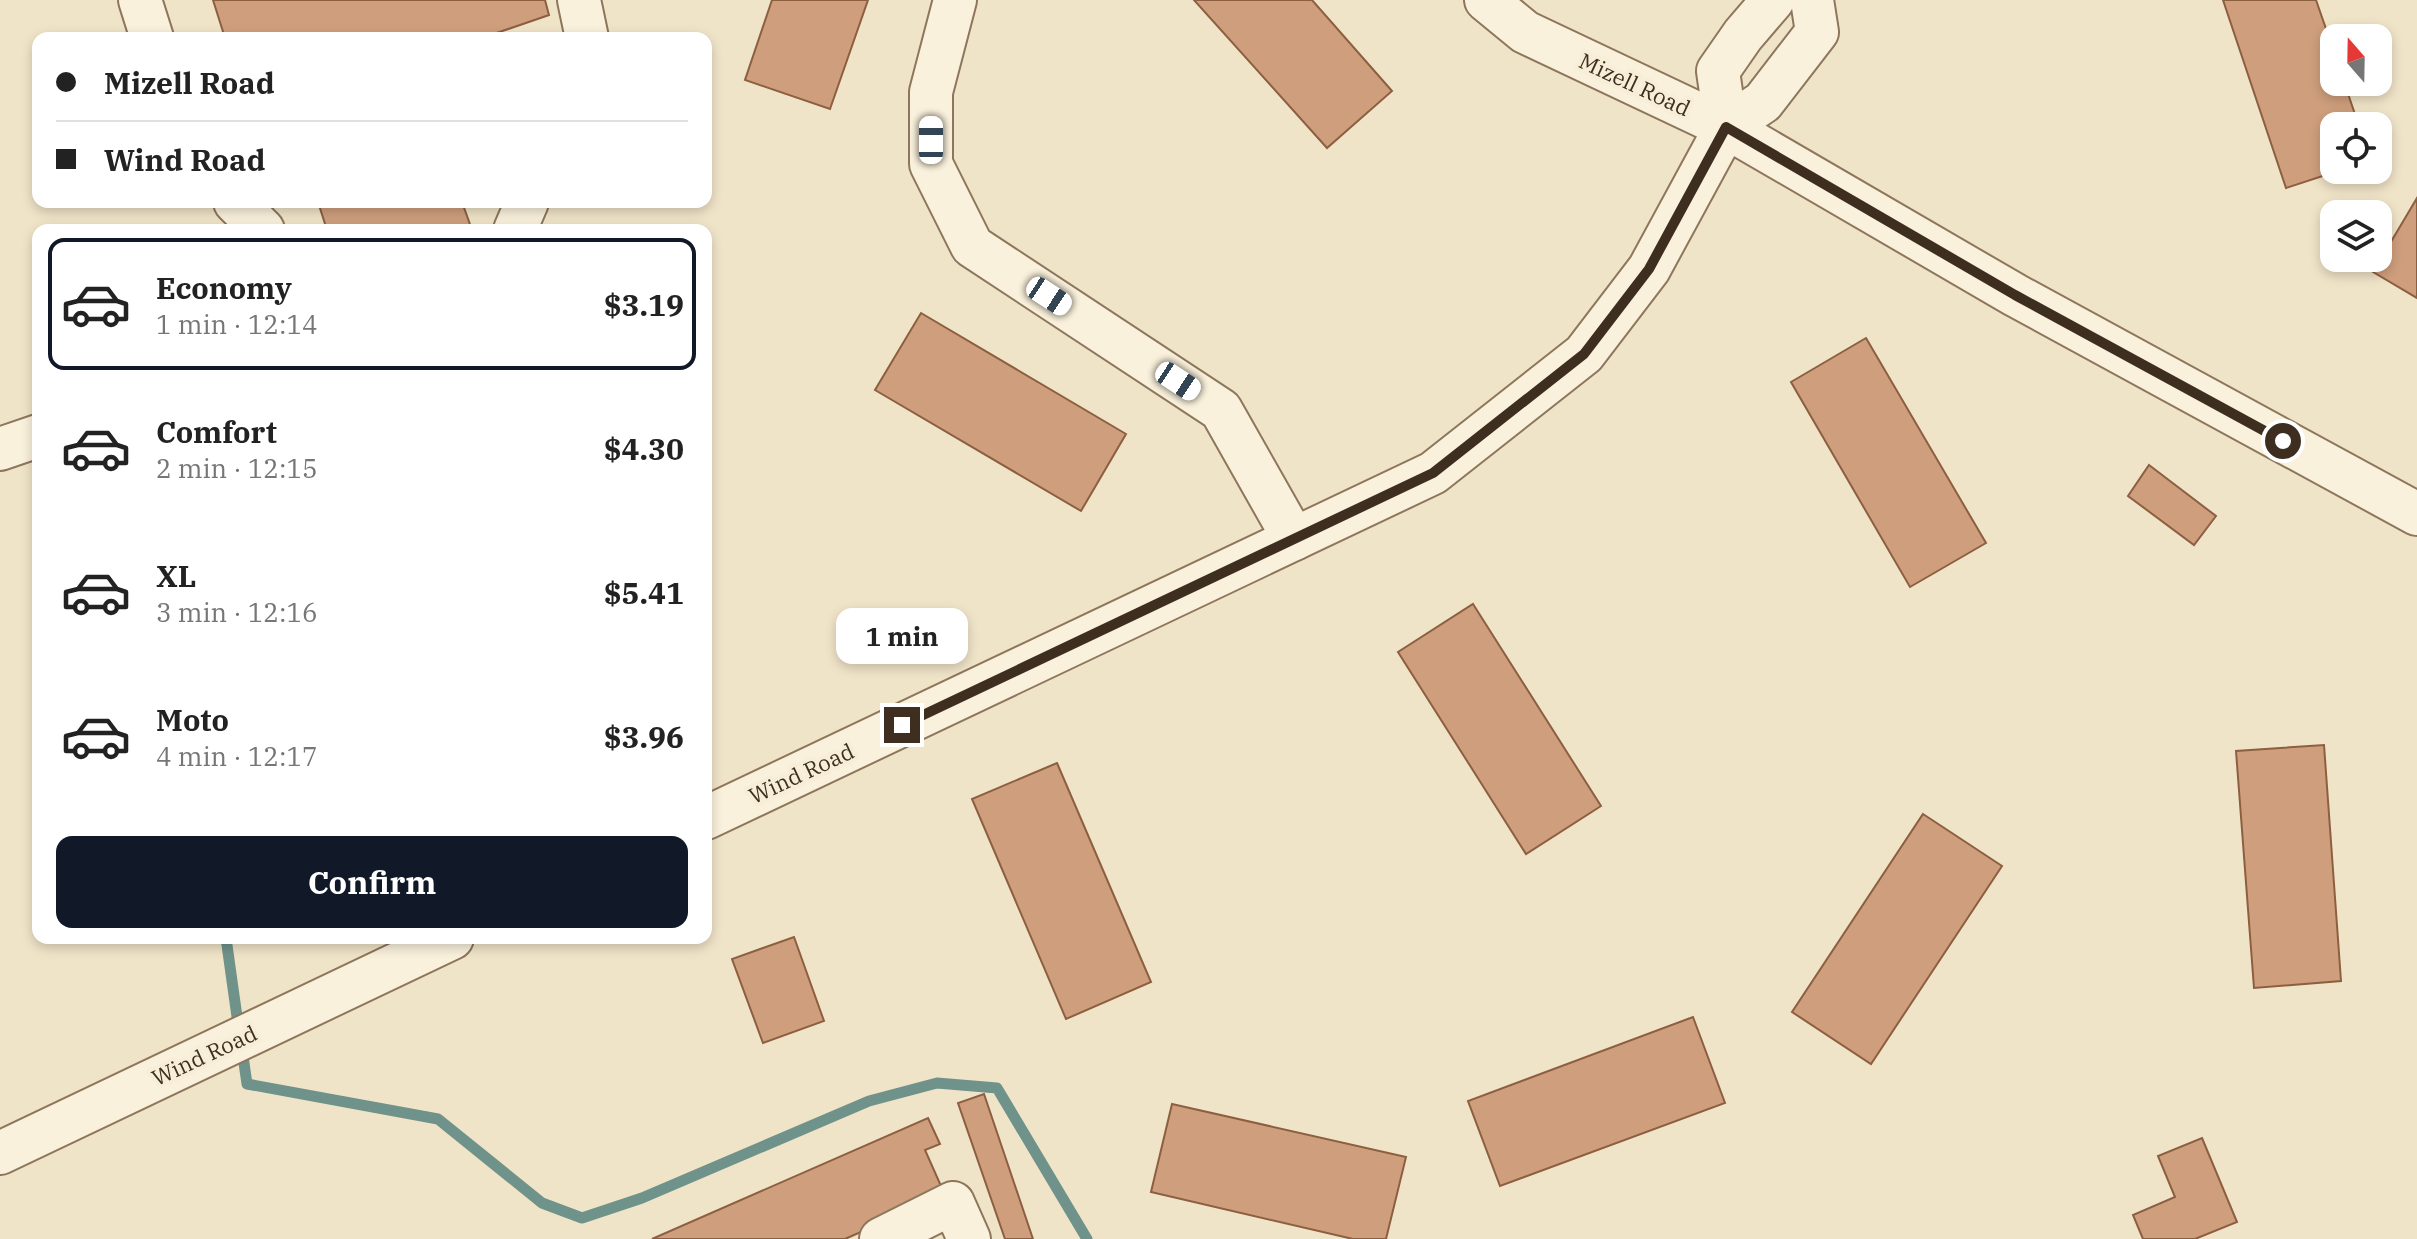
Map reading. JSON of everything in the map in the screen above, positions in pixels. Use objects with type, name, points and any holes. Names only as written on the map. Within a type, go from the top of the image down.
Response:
[{"type":"street","points":[[140,0],[150,32]]},
{"type":"street","points":[[579,0],[586,32]]},
{"type":"street","points":[[955,0],[931,92],[931,164],[972,246],[1221,410],[1294,539]]},
{"type":"street","name":"Mizell Road","points":[[1486,0],[1525,32],[1726,127],[2015,295],[2417,514]]},
{"type":"street","points":[[1726,127],[1718,71],[1773,0]]},
{"type":"street","name":"Wind Road","points":[[712,815],[1433,473],[1584,354],[1649,269],[1726,127],[1763,102],[1817,32],[1812,0]]},
{"type":"street","points":[[241,208],[257,224]]},
{"type":"street","points":[[0,449],[32,438]]},
{"type":"street","name":"Wind Road","points":[[0,1153],[439,944]]},
{"type":"street","points":[[881,1239],[953,1203],[969,1239]]},
{"type":"building","points":[[213,0],[545,0],[549,15],[499,32],[223,32]]},
{"type":"building","points":[[772,0],[868,0],[830,109],[745,80]]},
{"type":"building","points":[[1194,0],[1312,0],[1392,91],[1327,148]]},
{"type":"building","points":[[2223,0],[2316,0],[2324,24],[2320,24],[2320,96],[2349,96],[2354,112],[2320,112],[2320,177],[2286,188]]},
{"type":"building","points":[[2417,198],[2417,298],[2373,272],[2392,272],[2392,240]]},
{"type":"building","points":[[320,208],[464,208],[470,224],[325,224]]},
{"type":"building","points":[[921,313],[1126,434],[1081,511],[875,390]]},
{"type":"building","points":[[1866,338],[1986,543],[1910,587],[1791,382]]},
{"type":"building","points":[[2149,465],[2216,516],[2194,545],[2128,496]]},
{"type":"building","points":[[1473,604],[1601,806],[1526,854],[1398,652]]},
{"type":"building","points":[[2324,745],[2341,981],[2254,988],[2236,751]]},
{"type":"building","points":[[1057,763],[1151,982],[1066,1019],[972,799]]},
{"type":"building","points":[[1923,814],[2002,866],[1871,1064],[1792,1012]]},
{"type":"building","points":[[794,937],[824,1021],[763,1043],[732,959]]},
{"type":"building","points":[[1693,1017],[1725,1103],[1500,1186],[1468,1101]]},
{"type":"building","points":[[984,1094],[1033,1239],[1005,1239],[958,1103]]},
{"type":"building","points":[[1172,1104],[1406,1157],[1386,1239],[1353,1239],[1151,1192]]},
{"type":"building","points":[[928,1118],[940,1144],[925,1150],[945,1195],[845,1239],[652,1239]]},
{"type":"building","points":[[2202,1138],[2237,1222],[2195,1239],[2143,1239],[2133,1215],[2175,1197],[2158,1156]]},
{"type":"waterway","points":[[227,944],[239,1031]]},
{"type":"waterway","points":[[242,1049],[247,1084],[438,1119],[542,1203],[582,1218],[642,1198],[869,1101],[937,1083],[997,1088],[1087,1239]]},
{"type":"route","points":[[902,725],[1433,473],[1584,354],[1649,269],[1726,127],[2015,295],[2283,441]]}]
